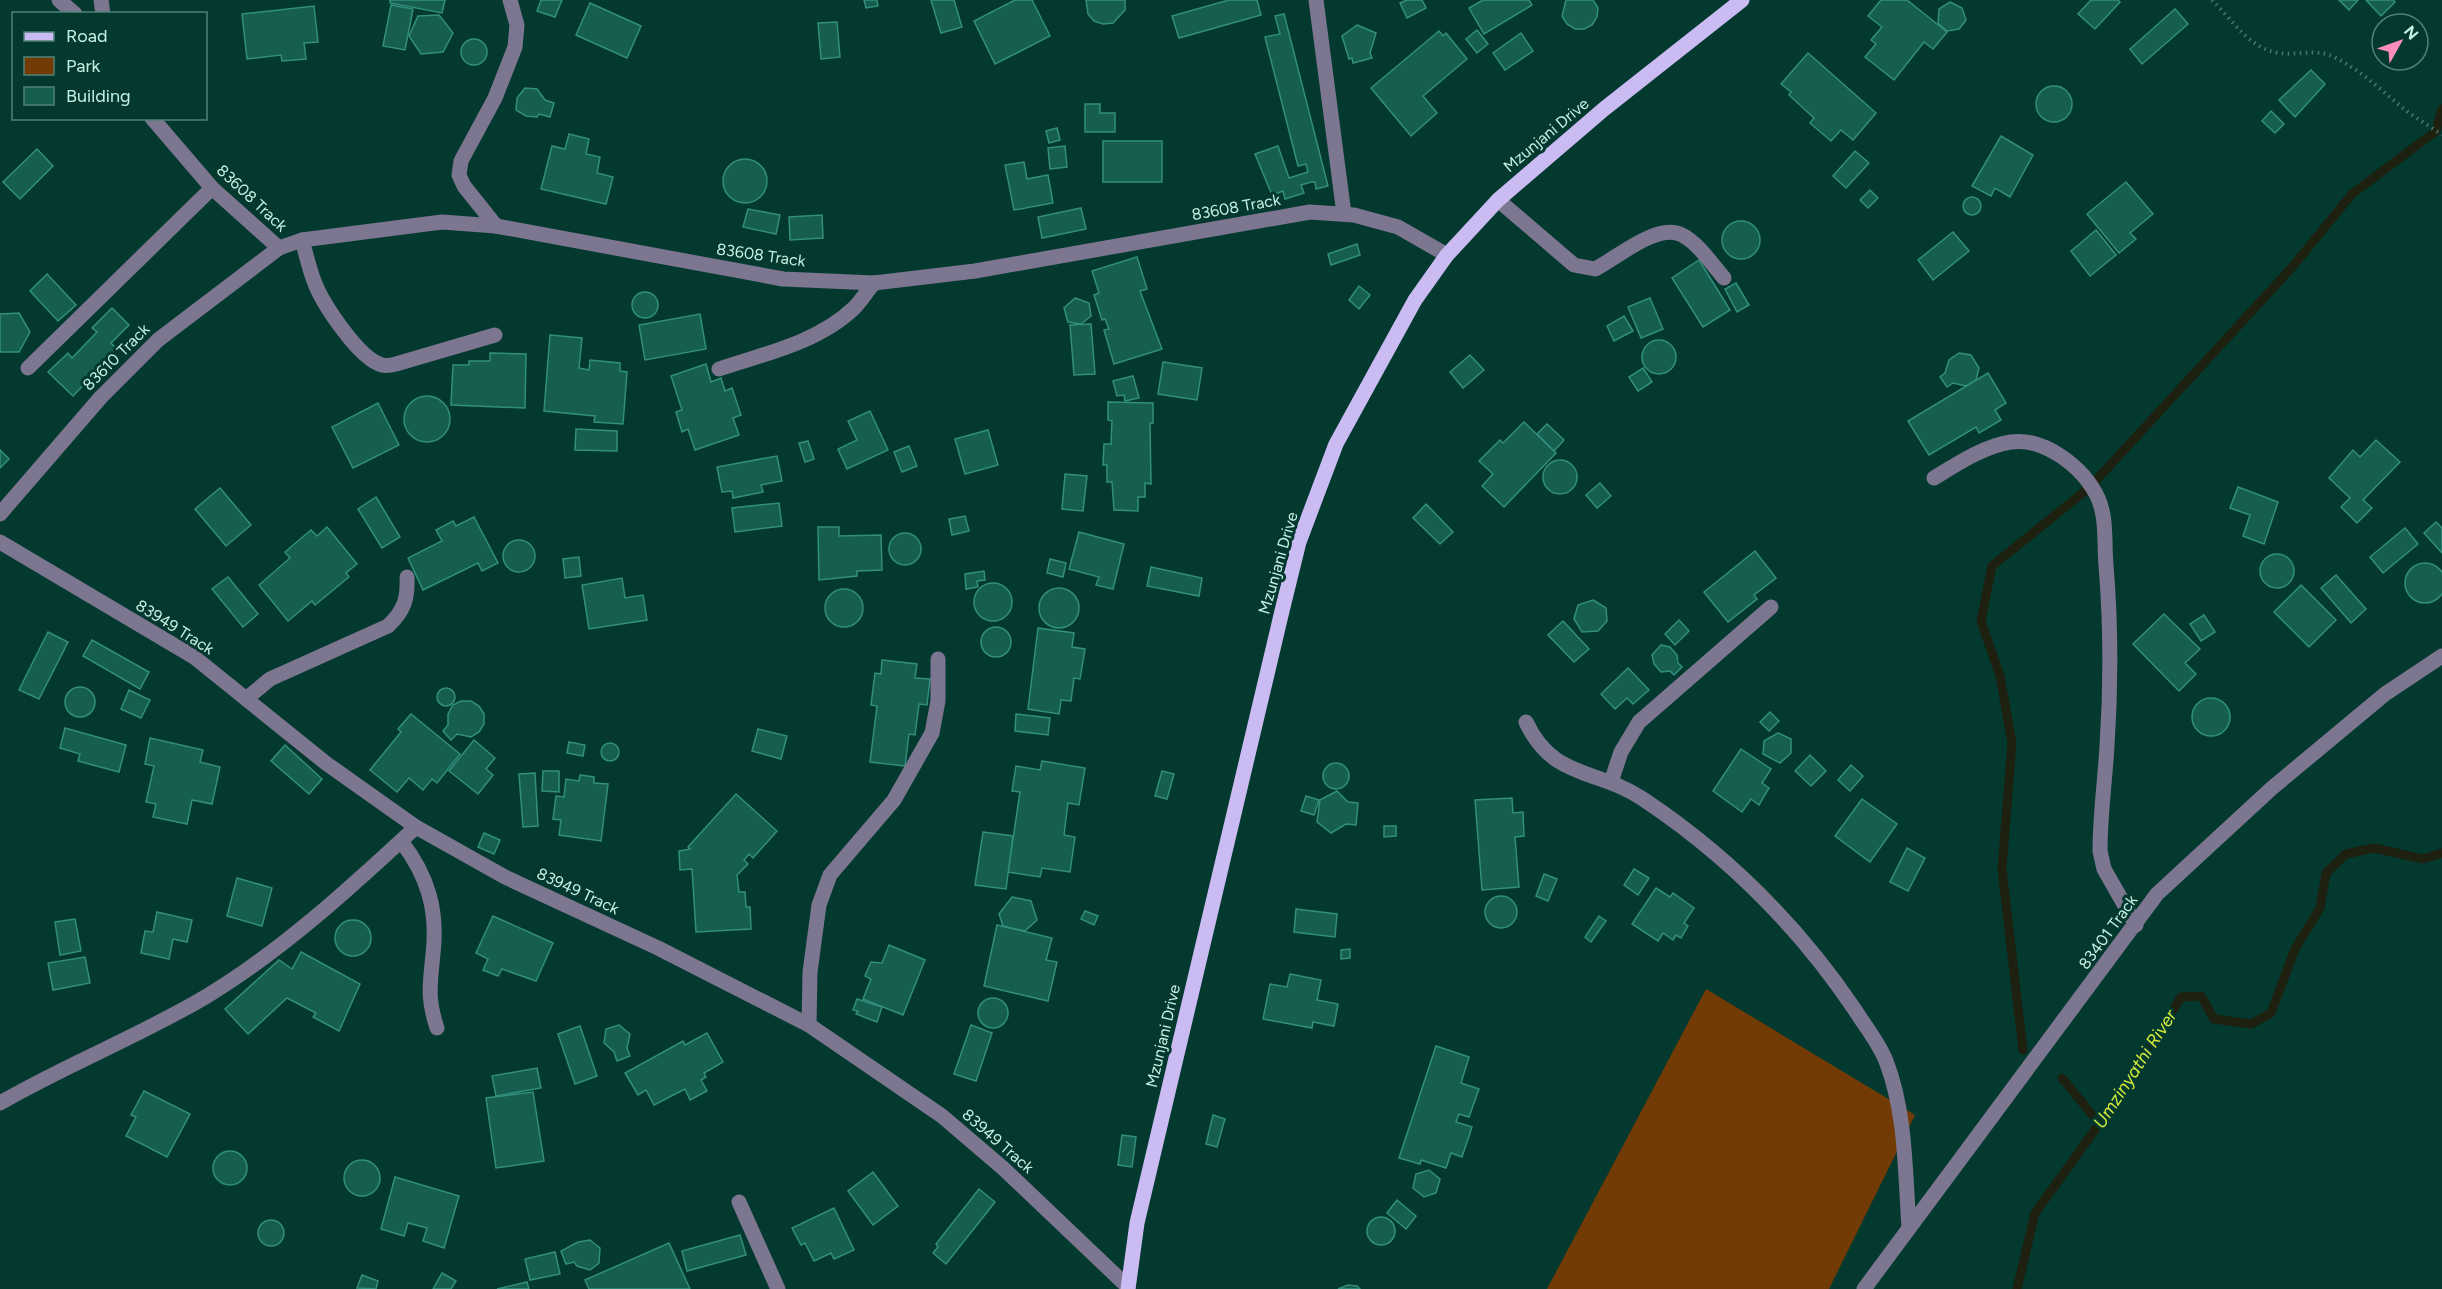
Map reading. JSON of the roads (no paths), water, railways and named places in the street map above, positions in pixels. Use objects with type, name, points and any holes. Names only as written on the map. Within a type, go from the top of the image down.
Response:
[{"type":"main road","name":"Mzunjani Drive","points":[[1128,1288],[1137,1223],[1299,542],[1336,444],[1415,300],[1447,255],[1498,200],[1604,109],[1742,0]]},
{"type":"street","points":[[59,0],[73,12]]},
{"type":"street","points":[[496,226],[464,186],[459,175],[461,161],[495,98],[515,47],[517,25],[510,0]]},
{"type":"street","points":[[1316,0],[1344,214]]},
{"type":"street","name":"83608 Track","points":[[154,120],[213,188],[279,248],[302,240],[442,222],[496,226],[783,279],[874,283],[975,271],[1310,212],[1344,214],[1398,227],[1447,255]]},
{"type":"street","points":[[28,368],[213,188]]},
{"type":"street","points":[[1498,200],[1574,265],[1595,269],[1653,234],[1668,231],[1682,235],[1695,245],[1724,278]]},
{"type":"street","points":[[302,240],[315,283],[327,307],[349,337],[373,360],[383,365],[396,364],[495,335]]},
{"type":"street","name":"83610 Track","points":[[0,514],[101,397],[158,339],[279,248]]},
{"type":"street","points":[[719,369],[791,345],[831,325],[853,308],[874,283]]},
{"type":"street","points":[[1934,478],[1962,461],[1990,449],[2011,442],[2031,442],[2045,447],[2070,463],[2097,497],[2103,516],[2111,630],[2100,850],[2104,869],[2136,925]]},
{"type":"street","name":"83949 Track","points":[[0,542],[194,657],[327,764],[416,827],[505,877],[658,948],[809,1025],[942,1116],[1004,1169],[1128,1288]]},
{"type":"street","points":[[246,699],[270,679],[388,626],[402,613],[408,596],[407,577]]},
{"type":"street","points":[[1611,782],[1621,752],[1640,722],[1771,607]]},
{"type":"street","name":"83401 Track","points":[[1864,1289],[1909,1227],[1974,1145],[2157,894],[2272,788],[2385,694],[2442,656]]},
{"type":"street","points":[[809,1025],[810,972],[819,905],[830,874],[894,800],[932,733],[938,701],[938,659]]},
{"type":"street","points":[[1526,722],[1536,742],[1559,763],[1611,782],[1642,798],[1708,846],[1748,882],[1828,971],[1886,1059],[1897,1098],[1909,1227]]},
{"type":"street","points":[[0,1103],[207,996],[282,943],[416,827]]},
{"type":"street","points":[[401,841],[419,864],[434,908],[429,1005],[437,1028]]},
{"type":"street","points":[[739,1202],[778,1289]]},
{"type":"waterway","points":[[2023,1050],[2002,869],[2012,743],[2000,676],[1981,621],[1992,566],[2090,487],[2294,265],[2352,194],[2436,131],[2442,109]]},
{"type":"waterway","name":"Umzinyathi River","points":[[2017,1289],[2035,1213],[2115,1102],[2181,997],[2201,996],[2214,1019],[2251,1024],[2271,1013],[2295,949],[2320,908],[2326,873],[2346,854],[2374,848],[2423,859],[2442,853]]},
{"type":"waterway","points":[[2062,1078],[2099,1123]]}]
